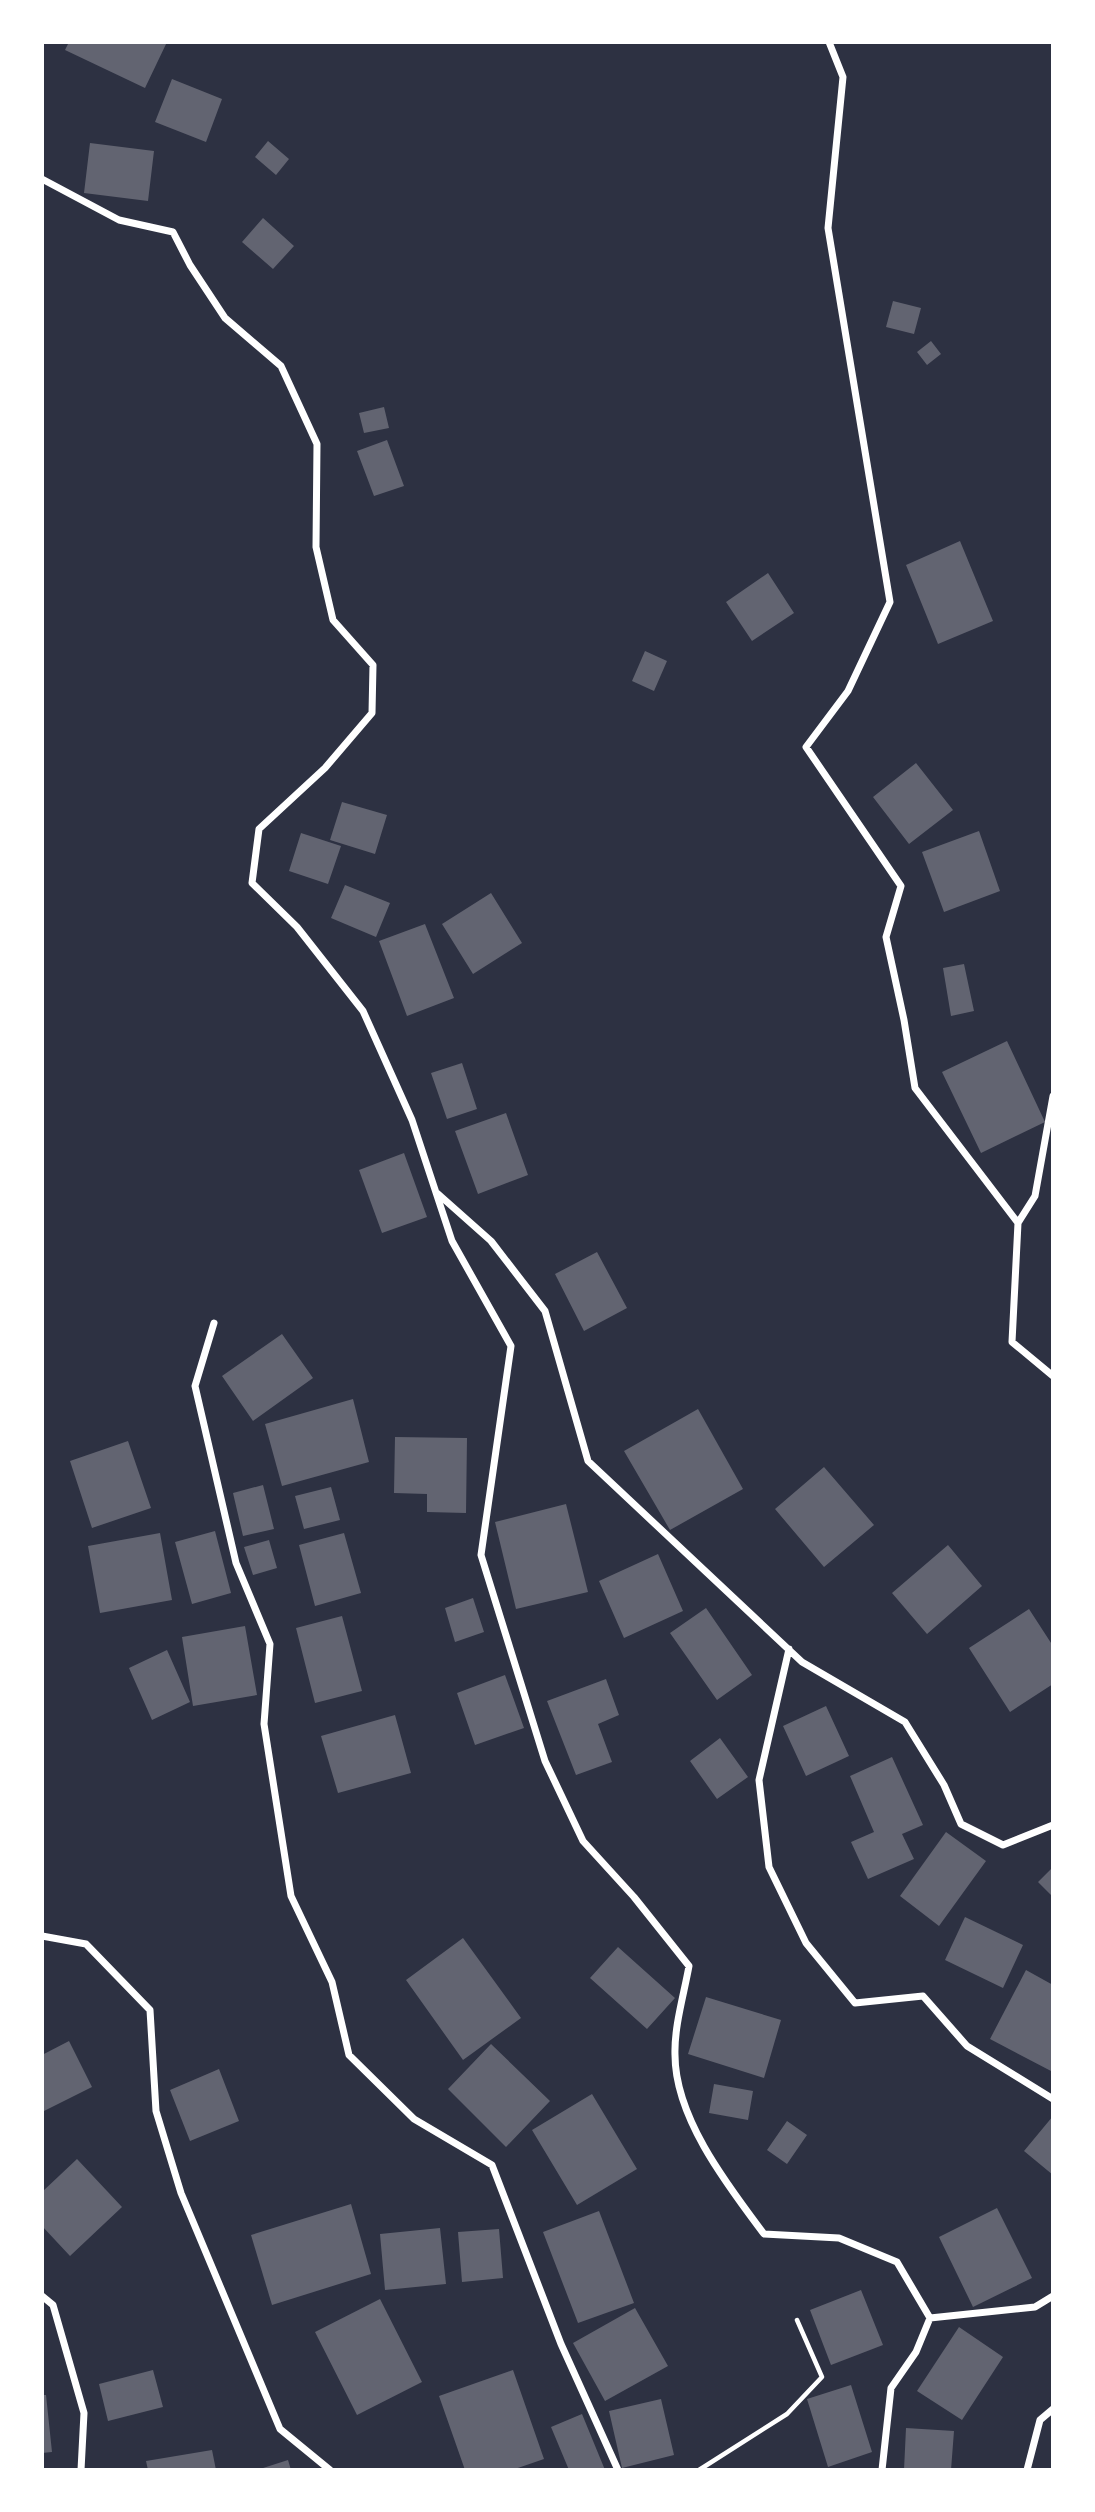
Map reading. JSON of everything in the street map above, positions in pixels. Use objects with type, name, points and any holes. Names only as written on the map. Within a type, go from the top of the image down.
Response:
[{"type":"street","points":[[829,42],[843,77],[828,228],[890,602],[848,691],[806,747],[901,886],[886,937],[915,1088],[1018,1223]]},
{"type":"street","points":[[42,179],[119,220],[173,232],[190,265],[225,318],[281,366],[317,444],[316,547],[333,620],[373,665],[372,713],[325,768],[259,829],[252,883],[297,926],[363,1011],[412,1121],[452,1241],[511,1346],[481,1555],[545,1761],[583,1842],[634,1896],[689,1966],[674,2054],[679,2092],[719,2175],[764,2234],[838,2238],[897,2262],[930,2318]]},
{"type":"street","points":[[1053,1096],[1035,1196],[1018,1223],[1012,1342],[1053,1376]]},
{"type":"street","points":[[436,1193],[491,1241],[545,1311],[588,1461],[802,1661],[905,1722],[944,1785],[961,1824],[1003,1845],[1053,1825]]},
{"type":"street","points":[[214,1323],[195,1387],[236,1563],[270,1644],[264,1724],[291,1896],[331,1982],[349,2055],[414,2119],[492,2165],[561,2344],[618,2470]]},
{"type":"street","points":[[789,1649],[759,1780],[769,1867],[806,1943],[855,2003],[923,1996],[967,2046],[1053,2099]]},
{"type":"street","points":[[42,1936],[86,1944],[150,2010],[156,2110],[181,2193],[280,2429],[330,2470]]},
{"type":"street","points":[[42,2296],[53,2305],[84,2413],[80,2470]]},
{"type":"street","points":[[930,2318],[1035,2307],[1053,2296]]},
{"type":"street","points":[[882,2470],[891,2388],[916,2352],[930,2318]]},
{"type":"street","points":[[1027,2470],[1040,2420],[1053,2409]]},
{"type":"path","points":[[699,2470],[788,2414],[822,2377],[797,2320]]},
{"type":"building","points":[[69,42],[167,42],[145,88],[65,50]]},
{"type":"building","points":[[172,79],[222,99],[206,142],[155,122]]},
{"type":"building","points":[[268,141],[289,159],[276,175],[255,157]]},
{"type":"building","points":[[90,143],[154,151],[148,201],[84,193]]},
{"type":"building","points":[[263,218],[294,246],[273,269],[242,242]]},
{"type":"building","points":[[893,301],[921,308],[914,334],[886,327]]},
{"type":"building","points":[[931,341],[941,354],[927,365],[917,352]]},
{"type":"building","points":[[384,407],[389,428],[364,433],[359,413]]},
{"type":"building","points":[[387,440],[404,486],[374,496],[357,451]]},
{"type":"building","points":[[960,541],[993,621],[938,644],[906,565]]},
{"type":"building","points":[[768,573],[794,613],[752,641],[726,602]]},
{"type":"building","points":[[645,651],[667,661],[654,691],[632,681]]},
{"type":"building","points":[[916,763],[953,810],[909,844],[873,797]]},
{"type":"building","points":[[342,802],[387,815],[375,854],[330,840]]},
{"type":"building","points":[[979,831],[1000,891],[944,912],[922,852]]},
{"type":"building","points":[[301,833],[341,846],[328,884],[289,871]]},
{"type":"building","points":[[345,885],[390,903],[376,937],[331,918]]},
{"type":"building","points":[[491,893],[522,943],[473,974],[442,924]]},
{"type":"building","points":[[425,924],[454,998],[407,1016],[379,941]]},
{"type":"building","points":[[964,964],[974,1011],[951,1016],[943,968]]},
{"type":"building","points":[[1007,1041],[1045,1122],[981,1153],[942,1072]]},
{"type":"building","points":[[462,1063],[477,1109],[447,1119],[431,1073]]},
{"type":"building","points":[[506,1113],[528,1175],[478,1194],[455,1131]]},
{"type":"building","points":[[404,1153],[427,1217],[382,1233],[359,1170]]},
{"type":"building","points":[[597,1252],[627,1308],[584,1331],[555,1274]]},
{"type":"building","points":[[282,1334],[313,1378],[253,1421],[222,1376]]},
{"type":"building","points":[[353,1399],[369,1462],[282,1486],[265,1424]]},
{"type":"building","points":[[698,1409],[743,1489],[670,1530],[624,1451]]},
{"type":"building","points":[[395,1437],[467,1438],[466,1513],[427,1512],[427,1494],[394,1493]]},
{"type":"building","points":[[128,1441],[151,1508],[92,1528],[70,1461]]},
{"type":"building","points":[[824,1467],[874,1525],[824,1567],[775,1509]]},
{"type":"building","points":[[263,1485],[274,1529],[243,1536],[233,1493]]},
{"type":"building","points":[[331,1487],[340,1520],[304,1529],[295,1496]]},
{"type":"building","points":[[566,1504],[588,1592],[516,1609],[495,1522]]},
{"type":"building","points":[[215,1531],[231,1593],[192,1604],[175,1542]]},
{"type":"building","points":[[160,1533],[172,1600],[100,1613],[88,1546]]},
{"type":"building","points":[[344,1533],[361,1593],[315,1606],[299,1545]]},
{"type":"building","points":[[269,1540],[277,1568],[253,1575],[244,1547]]},
{"type":"building","points":[[948,1545],[982,1586],[927,1634],[892,1593]]},
{"type":"building","points":[[658,1554],[683,1611],[624,1638],[599,1581]]},
{"type":"building","points":[[473,1598],[484,1632],[455,1642],[445,1608]]},
{"type":"building","points":[[706,1608],[752,1675],[717,1700],[670,1633]]},
{"type":"building","points":[[1029,1609],[1053,1646],[1053,1684],[1010,1712],[969,1648]]},
{"type":"building","points":[[342,1616],[362,1691],[315,1703],[296,1628]]},
{"type":"building","points":[[245,1626],[257,1695],[193,1706],[182,1637]]},
{"type":"building","points":[[167,1650],[190,1702],[152,1720],[129,1668]]},
{"type":"building","points":[[505,1675],[524,1728],[475,1745],[457,1693]]},
{"type":"building","points":[[606,1679],[619,1715],[598,1724],[612,1762],[576,1775],[547,1701]]},
{"type":"building","points":[[826,1706],[849,1756],[806,1776],[783,1726]]},
{"type":"building","points":[[395,1715],[411,1773],[338,1793],[321,1736]]},
{"type":"building","points":[[720,1738],[748,1777],[717,1799],[690,1761]]},
{"type":"building","points":[[892,1757],[923,1825],[902,1834],[914,1859],[868,1879],[851,1842],[874,1832],[850,1776]]},
{"type":"building","points":[[946,1832],[986,1861],[939,1926],[900,1896]]},
{"type":"building","points":[[1053,1867],[1053,1897],[1038,1882]]},
{"type":"building","points":[[965,1917],[1023,1945],[1003,1988],[945,1960]]},
{"type":"building","points":[[463,1938],[521,2018],[463,2060],[406,1980]]},
{"type":"building","points":[[618,1947],[675,1998],[647,2029],[590,1978]]},
{"type":"building","points":[[1026,1970],[1053,1985],[1051,2071],[990,2039]]},
{"type":"building","points":[[706,1997],[781,2020],[764,2078],[688,2054]]},
{"type":"building","points":[[69,2041],[92,2087],[42,2112],[42,2055]]},
{"type":"building","points":[[491,2044],[550,2101],[506,2147],[448,2089]]},
{"type":"building","points":[[219,2069],[239,2121],[190,2141],[170,2090]]},
{"type":"building","points":[[714,2084],[753,2091],[748,2120],[709,2113]]},
{"type":"building","points":[[592,2094],[637,2169],[577,2205],[532,2130]]},
{"type":"building","points":[[1053,2116],[1053,2175],[1024,2151]]},
{"type":"building","points":[[787,2121],[807,2135],[787,2164],[767,2150]]},
{"type":"building","points":[[77,2159],[122,2207],[70,2256],[42,2226],[42,2192]]},
{"type":"building","points":[[351,2204],[371,2274],[272,2305],[251,2235]]},
{"type":"building","points":[[997,2208],[1032,2278],[973,2307],[939,2237]]},
{"type":"building","points":[[599,2211],[634,2303],[578,2323],[543,2232]]},
{"type":"building","points":[[440,2228],[446,2284],[385,2290],[380,2234]]},
{"type":"building","points":[[499,2229],[503,2278],[462,2282],[458,2232]]},
{"type":"building","points":[[861,2290],[883,2345],[831,2365],[810,2310]]},
{"type":"building","points":[[380,2299],[422,2382],[357,2415],[315,2332]]},
{"type":"building","points":[[635,2308],[668,2366],[605,2401],[573,2343]]},
{"type":"building","points":[[959,2327],[1003,2357],[962,2420],[917,2391]]},
{"type":"building","points":[[153,2370],[163,2407],[108,2421],[99,2384]]},
{"type":"building","points":[[513,2370],[544,2459],[512,2470],[465,2470],[439,2396]]},
{"type":"building","points":[[851,2385],[872,2452],[828,2467],[807,2399]]},
{"type":"building","points":[[42,2395],[46,2395],[52,2452],[42,2453]]},
{"type":"building","points":[[661,2399],[674,2455],[622,2468],[609,2411]]},
{"type":"building","points":[[582,2414],[605,2470],[569,2470],[551,2427]]},
{"type":"building","points":[[906,2428],[954,2431],[951,2470],[904,2470]]},
{"type":"building","points":[[212,2450],[216,2470],[148,2470],[146,2461]]},
{"type":"building","points":[[288,2460],[291,2470],[260,2470],[260,2469]]}]
